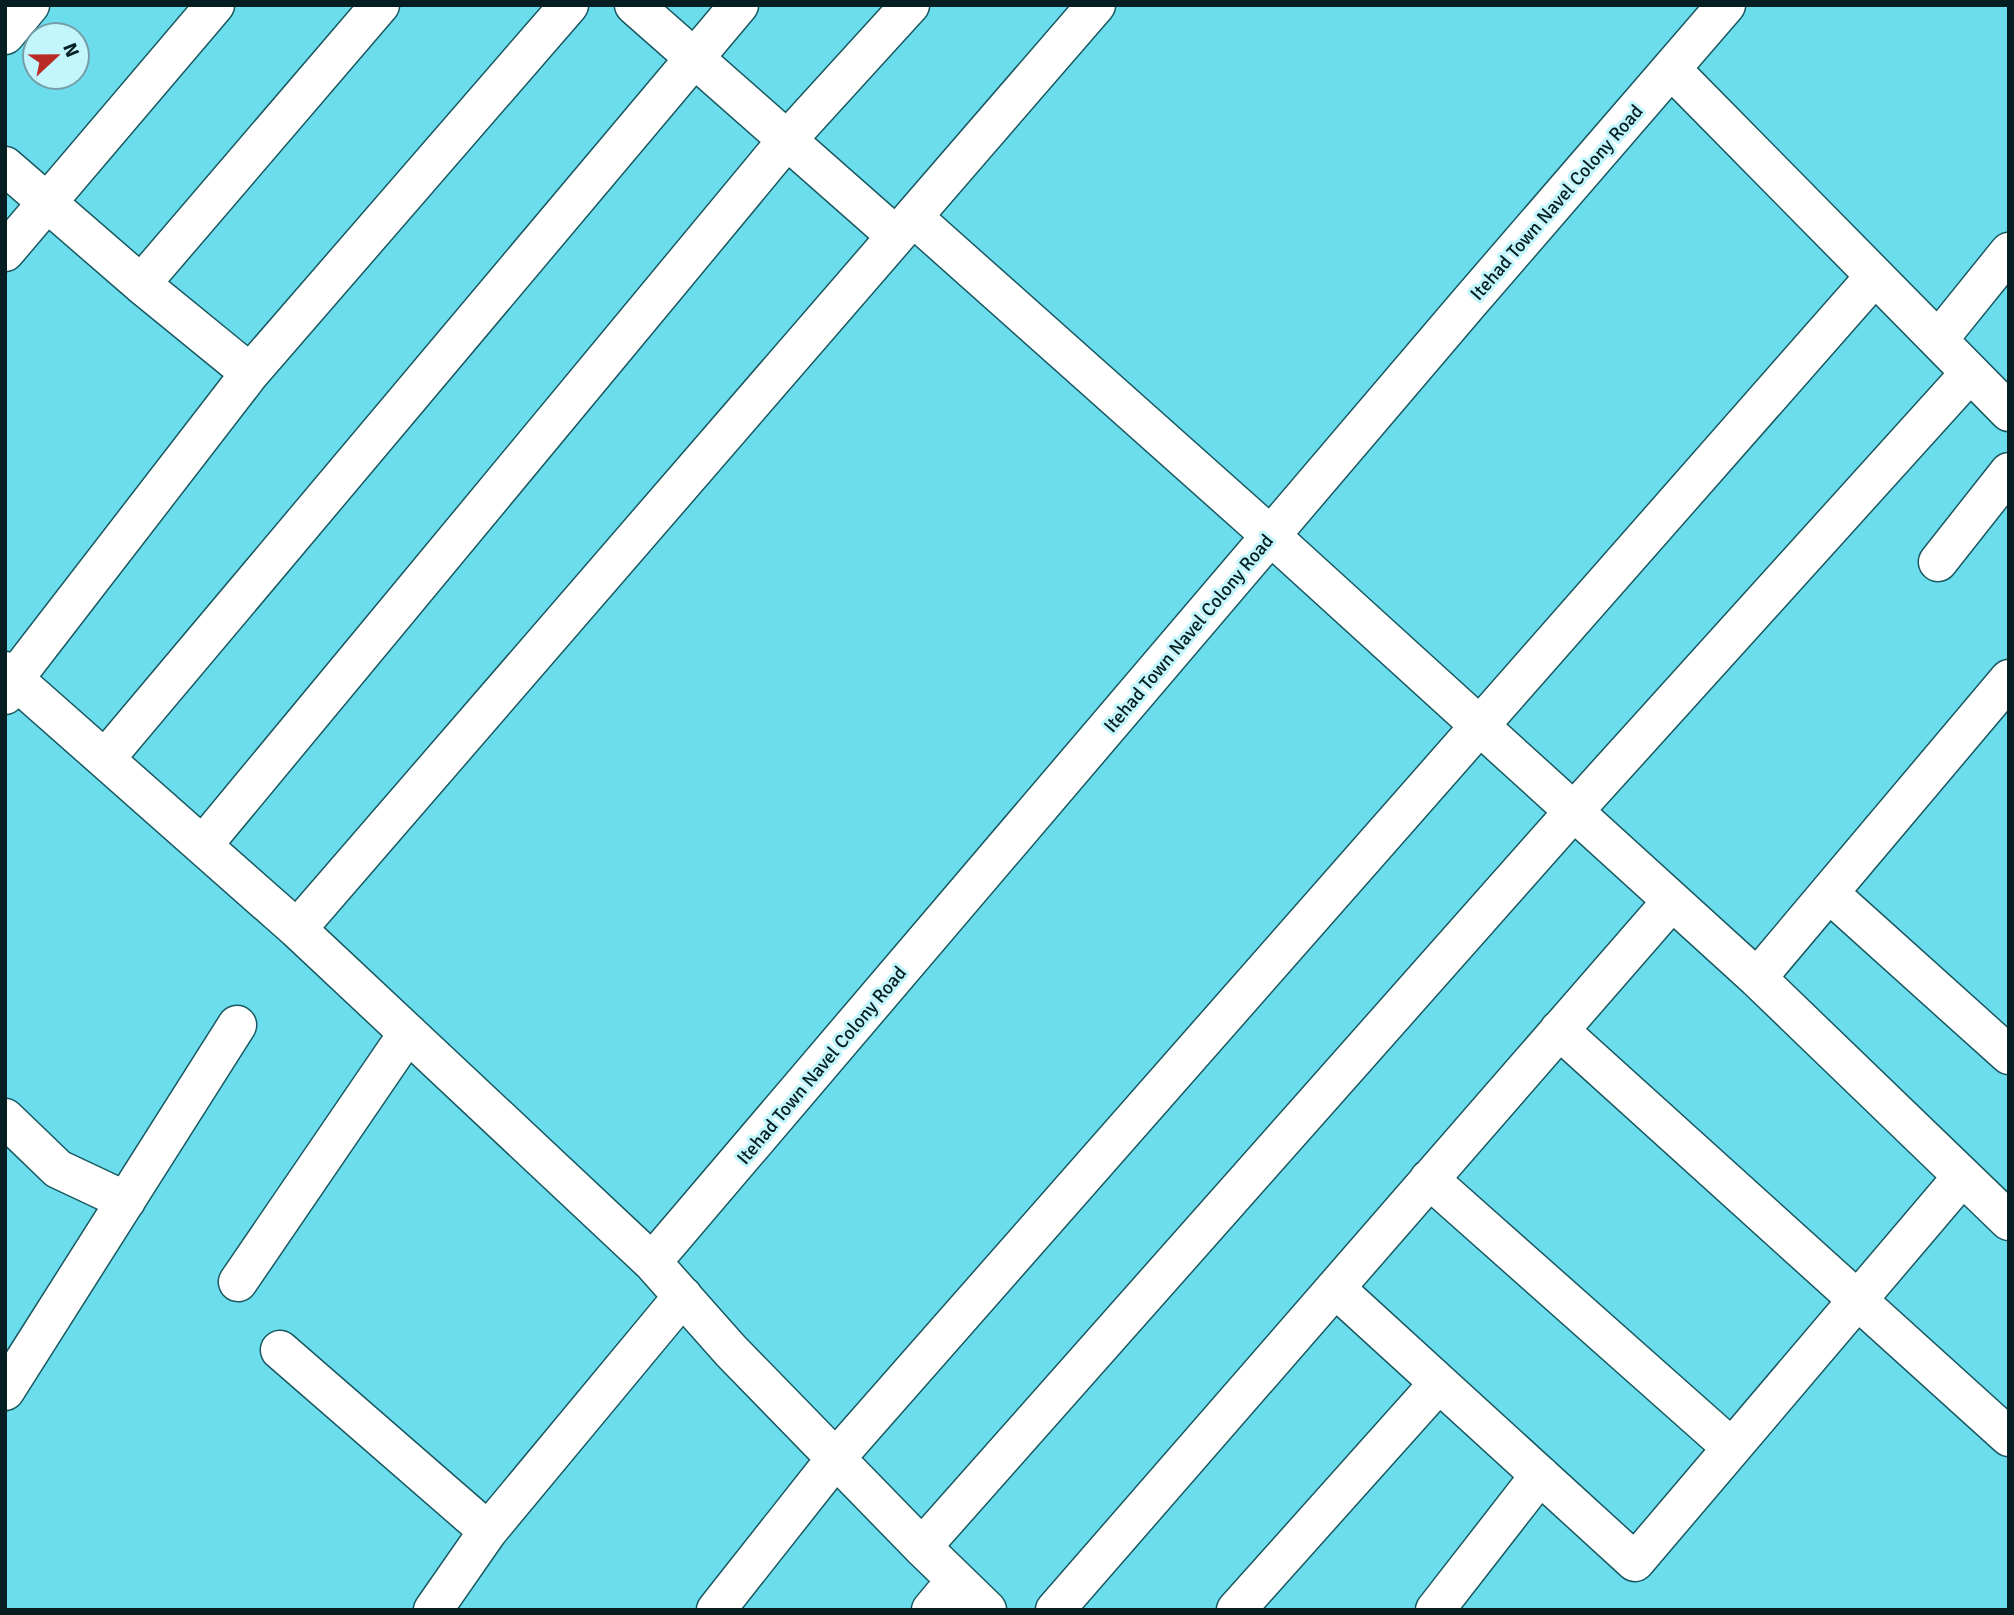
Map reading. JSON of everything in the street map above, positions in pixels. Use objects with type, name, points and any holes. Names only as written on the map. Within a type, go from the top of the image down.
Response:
[{"type":"street","points":[[5,35],[30,5]]},
{"type":"street","points":[[5,252],[215,5]]},
{"type":"street","points":[[141,284],[380,5]]},
{"type":"street","points":[[569,5],[250,373],[8,681],[105,759],[297,929],[652,1262],[731,1351],[987,1610]]},
{"type":"street","points":[[634,5],[787,141],[905,227],[1272,536],[1757,978],[1962,1177],[2004,1206]]},
{"type":"street","points":[[105,759],[739,5]]},
{"type":"street","points":[[203,845],[787,141],[910,5]]},
{"type":"street","points":[[297,929],[1096,5]]},
{"type":"street","name":"Itehad Town Navel Colony Road","points":[[652,1262],[1671,69],[1707,12]]},
{"type":"street","points":[[1671,69],[2009,412]]},
{"type":"street","points":[[5,166],[141,284],[250,373]]},
{"type":"street","points":[[1938,340],[2009,252]]},
{"type":"street","points":[[716,1610],[836,1458],[1875,276]]},
{"type":"street","points":[[922,1547],[1574,811],[1970,373]]},
{"type":"street","points":[[1938,562],[2009,471]]},
{"type":"street","points":[[1757,978],[2009,679]]},
{"type":"street","points":[[1829,893],[2009,1055]]},
{"type":"street","points":[[1055,1610],[1672,901]]},
{"type":"street","points":[[5,1391],[237,1025]]},
{"type":"street","points":[[1559,1030],[2009,1437]]},
{"type":"street","points":[[238,1282],[408,1033]]},
{"type":"street","points":[[5,1118],[58,1169],[126,1200]]},
{"type":"street","points":[[1335,1288],[1635,1562],[1962,1177]]},
{"type":"street","points":[[1429,1179],[1732,1448]]},
{"type":"street","points":[[433,1610],[488,1531],[683,1296]]},
{"type":"street","points":[[280,1350],[488,1531]]},
{"type":"street","points":[[1236,1610],[1439,1382]]},
{"type":"street","points":[[1435,1610],[1540,1475]]},
{"type":"street","points":[[931,1610],[956,1580]]}]
